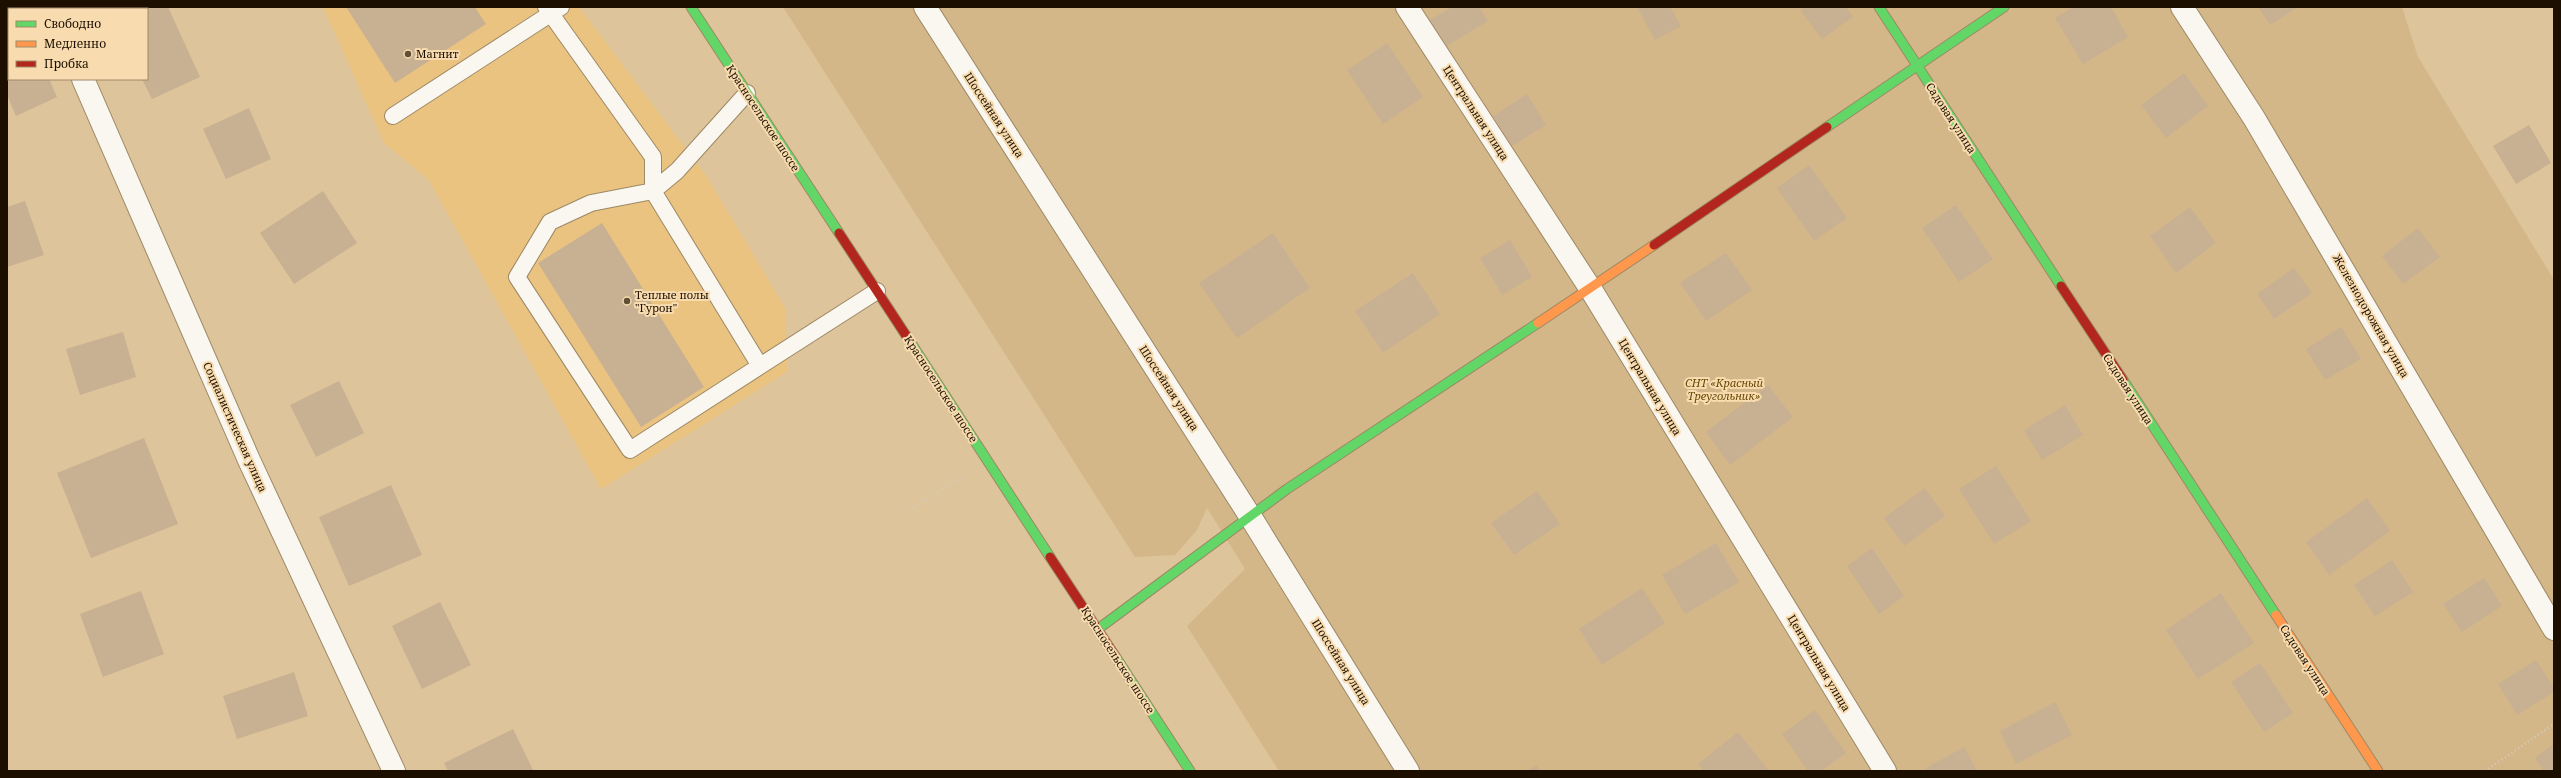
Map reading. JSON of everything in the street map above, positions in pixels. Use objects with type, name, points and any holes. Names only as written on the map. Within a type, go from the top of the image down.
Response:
[{"type":"main road","name":"Красносельское шоссе","points":[[691,7],[1190,771]]},
{"type":"main road","name":"Садовая улица","points":[[1879,7],[2378,771]]},
{"type":"main road","points":[[1098,629],[1294,484],[1590,288],[2004,7]]},
{"type":"street","name":"Шоссейная улица","points":[[925,7],[1250,516],[1408,771]]},
{"type":"street","name":"Центральная улица","points":[[1407,7],[1590,288],[1885,771]]},
{"type":"street","name":"Железнодорожная улица","points":[[2182,7],[2254,118],[2554,629]]},
{"type":"street","name":"Социалистическая улица","points":[[84,80],[249,460],[394,771]]},
{"type":"lane","points":[[393,116],[553,9],[653,157],[652,191],[760,366]]},
{"type":"lane","points":[[747,93],[677,171],[652,191],[591,203],[550,222],[517,277],[630,450],[877,291]]},
{"type":"path","points":[[909,510],[988,461]]},
{"type":"path","points":[[2485,771],[2554,724]]},
{"type":"shaded area","points":[[323,7],[579,7],[707,177],[785,308],[788,371],[601,489],[429,180],[384,143]]},
{"type":"green space","name":"СНТ «Красный Треугольник»","points":[[783,7],[2402,7],[2418,57],[2554,280],[2554,771],[1279,771],[1187,626],[1245,569],[1207,508],[1197,530],[1175,555],[1135,557]]},
{"type":"building","points":[[168,7],[200,77],[152,99],[142,80],[148,80],[148,8],[130,8]]},
{"type":"building","name":"Магнит","points":[[346,7],[475,7],[486,24],[395,83]]},
{"type":"building","points":[[1452,7],[1479,7],[1488,21],[1447,46],[1430,20]]},
{"type":"building","points":[[1637,7],[1670,7],[1681,26],[1655,40]]},
{"type":"building","points":[[1804,7],[1846,7],[1853,17],[1822,39],[1800,10]]},
{"type":"building","points":[[2073,7],[2111,7],[2128,37],[2083,64],[2055,18]]},
{"type":"building","points":[[2258,7],[2298,7],[2270,25]]},
{"type":"building","points":[[7,43],[8,80],[49,80],[57,97],[16,116],[7,95]]},
{"type":"building","points":[[1387,43],[1423,97],[1383,124],[1347,70]]},
{"type":"building","points":[[2184,73],[2208,106],[2166,138],[2141,105]]},
{"type":"building","points":[[1527,94],[1546,125],[1512,146],[1493,116]]},
{"type":"building","points":[[249,108],[271,159],[226,179],[203,129]]},
{"type":"building","points":[[2529,125],[2551,163],[2516,184],[2493,146]]},
{"type":"building","points":[[1809,165],[1847,218],[1814,241],[1777,188]]},
{"type":"building","points":[[323,191],[357,243],[294,284],[260,233]]},
{"type":"building","points":[[25,201],[44,255],[7,267],[7,207]]},
{"type":"building","points":[[1956,205],[1993,259],[1959,282],[1922,228]]},
{"type":"building","points":[[2190,207],[2216,243],[2176,273],[2150,236]]},
{"type":"building","points":[[602,223],[704,387],[641,427],[538,263]]},
{"type":"building","points":[[2418,228],[2440,257],[2403,284],[2382,256]]},
{"type":"building","points":[[1273,233],[1310,288],[1237,338],[1199,283]]},
{"type":"building","points":[[1510,240],[1532,277],[1502,295],[1480,258]]},
{"type":"building","points":[[1726,253],[1752,290],[1706,321],[1680,283]]},
{"type":"building","points":[[2294,268],[2312,293],[2274,319],[2257,294]]},
{"type":"building","points":[[1413,273],[1440,314],[1383,353],[1355,311]]},
{"type":"building","points":[[2341,327],[2361,359],[2325,380],[2306,349]]},
{"type":"building","points":[[123,332],[136,377],[80,395],[66,349]]},
{"type":"building","points":[[339,381],[364,433],[316,457],[290,405]]},
{"type":"building","points":[[1768,385],[1793,417],[1730,465],[1706,432]]},
{"type":"building","points":[[2065,405],[2083,435],[2042,460],[2024,430]]},
{"type":"building","points":[[144,438],[178,524],[91,558],[57,473]]},
{"type":"building","points":[[1996,466],[2031,521],[1994,544],[1959,489]]},
{"type":"building","points":[[391,485],[422,555],[349,586],[319,517]]},
{"type":"building","points":[[1925,488],[1945,516],[1904,546],[1884,518]]},
{"type":"building","points":[[1537,491],[1560,524],[1514,555],[1491,523]]},
{"type":"building","points":[[2367,498],[2390,531],[2329,575],[2306,542]]},
{"type":"building","points":[[1716,543],[1739,582],[1685,614],[1662,575]]},
{"type":"building","points":[[1872,548],[1904,596],[1879,614],[1847,566]]},
{"type":"building","points":[[2392,560],[2413,592],[2375,616],[2354,585]]},
{"type":"building","points":[[2484,578],[2502,606],[2462,632],[2443,604]]},
{"type":"building","points":[[1642,588],[1665,623],[1602,665],[1579,629]]},
{"type":"building","points":[[141,591],[164,654],[103,677],[80,614]]},
{"type":"building","points":[[2221,593],[2254,643],[2198,679],[2166,630]]},
{"type":"building","points":[[440,602],[471,665],[422,689],[392,626]]},
{"type":"building","points":[[2536,660],[2554,688],[2554,692],[2517,715],[2498,684]]},
{"type":"building","points":[[2260,663],[2293,713],[2264,732],[2231,682]]},
{"type":"building","points":[[294,672],[308,716],[237,739],[223,696]]},
{"type":"building","points":[[2055,702],[2072,735],[2016,764],[2000,731]]},
{"type":"building","points":[[1815,710],[1846,753],[1821,771],[1808,771],[1782,734]]},
{"type":"building","points":[[513,729],[533,770],[448,771],[444,763]]},
{"type":"building","points":[[1738,732],[1769,771],[1704,771],[1698,764]]},
{"type":"building","points":[[2554,744],[2554,771],[2544,771],[2535,758]]},
{"type":"building","points":[[1964,747],[1977,771],[1928,771],[1926,768]]},
{"type":"building","points":[[1536,765],[1540,771],[1527,771]]},
{"type":"traffic: fast","points":[[691,7],[839,233]]},
{"type":"traffic: fast","points":[[1879,7],[2061,286]]},
{"type":"traffic: fast","points":[[1827,127],[2004,7]]},
{"type":"traffic: fast","points":[[1098,629],[1287,489],[1538,323]]},
{"type":"traffic: fast","points":[[911,343],[1050,557]]},
{"type":"traffic: fast","points":[[2123,380],[2276,615]]},
{"type":"traffic: fast","points":[[1115,656],[1190,771]]},
{"type":"traffic: slow","points":[[1538,323],[1654,245]]},
{"type":"traffic: slow","points":[[2276,615],[2378,771]]},
{"type":"traffic: jam","points":[[1654,245],[1827,127]]},
{"type":"traffic: jam","points":[[839,233],[911,343]]},
{"type":"traffic: jam","points":[[2061,286],[2123,380]]},
{"type":"traffic: jam","points":[[1050,557],[1115,656]]},
{"type":"place","name":"Магнит","points":[[408,54]]},
{"type":"place","name":"Теплые полы \"Гурон\"","points":[[627,301]]}]
